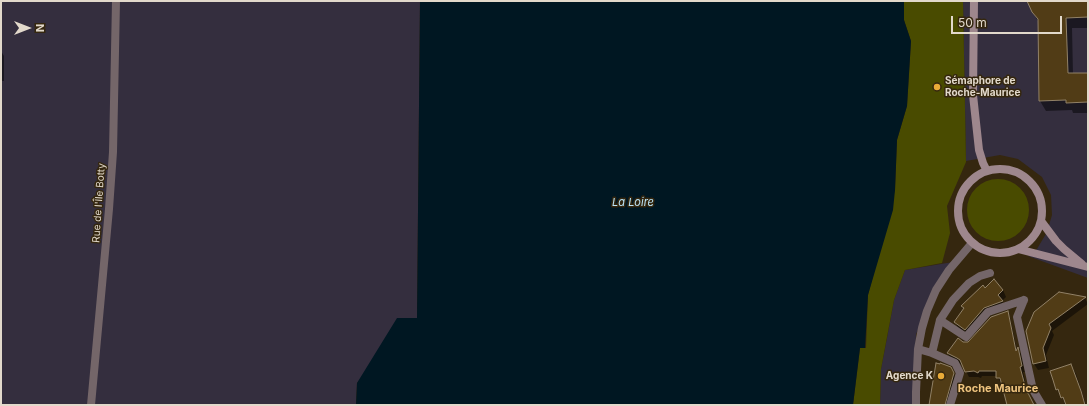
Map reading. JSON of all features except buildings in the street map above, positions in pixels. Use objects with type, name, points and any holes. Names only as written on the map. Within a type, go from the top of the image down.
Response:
[{"type":"main road","points":[[974,1],[972,95],[979,150],[987,171]]},
{"type":"main road","points":[[1001,168],[1009,169],[1023,175],[1035,187],[1039,194],[1041,203],[1041,220],[1034,237],[1024,246],[1003,253],[987,251],[972,243],[964,234],[959,222],[959,202],[962,191],[967,184],[979,174],[1001,168]]},
{"type":"main road","points":[[1041,220],[1056,241],[1086,266]]},
{"type":"main road","points":[[1018,249],[1086,266]]},
{"type":"street","name":"Rue de l'Île Botty","points":[[91,405],[112,159],[116,1]]},
{"type":"street","points":[[916,405],[918,350],[922,328],[936,290],[949,270],[972,243]]},
{"type":"street","points":[[932,352],[940,320],[953,300],[969,283],[980,276],[990,273]]},
{"type":"street","points":[[940,320],[966,337],[988,312],[1024,300],[1017,317],[1033,390],[1042,405]]},
{"type":"street","points":[[918,350],[932,352],[955,363],[960,373],[950,405]]},
{"type":"shaded area","points":[[1,1],[420,1],[417,318],[357,383],[356,405],[1,405]]},
{"type":"shaded area","points":[[904,1],[963,1],[966,162],[947,206],[950,233],[942,263],[905,270],[894,300],[881,369],[880,405],[853,405],[860,348],[866,348],[868,295],[895,190],[897,140],[907,106],[911,41],[904,20]]},
{"type":"shaded area","points":[[963,1],[1088,1],[1088,278],[1028,256],[1037,249],[1047,232],[1052,215],[1051,195],[1042,177],[1018,159],[1000,155],[966,161]]},
{"type":"shaded area","points":[[998,179],[1010,182],[1020,188],[1026,198],[1029,210],[1026,222],[1020,232],[1010,238],[998,241],[986,238],[976,232],[970,222],[967,210],[970,198],[976,188],[986,182]]},
{"type":"shaded area","points":[[953,262],[916,334],[914,405],[880,405],[881,369],[894,300],[905,270]]},
{"type":"water","name":"La Loire","points":[[420,1],[904,1],[904,20],[911,41],[907,106],[897,140],[893,210],[868,295],[865,348],[860,348],[853,405],[356,405],[357,383],[397,318],[417,318]]},
{"type":"place","name":"Sémaphore de Roche-Maurice","points":[[937,87]]},
{"type":"place","name":"Agence K","points":[[941,376]]},
{"type":"district","name":"Roche Maurice","points":[[998,389]]}]
